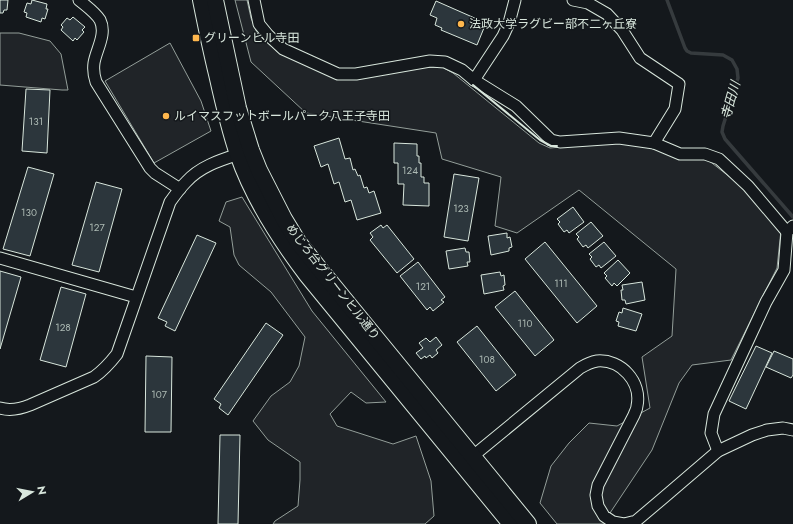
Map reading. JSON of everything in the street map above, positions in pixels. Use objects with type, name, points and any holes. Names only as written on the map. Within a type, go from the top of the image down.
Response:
[{"type":"street","points":[[79,0],[100,20],[102,36],[94,63],[94,76],[96,82],[150,168],[155,173],[180,189]]},
{"type":"street","name":"めじろ台グリーンヒル通り","points":[[200,0],[223,104],[244,152],[259,170],[272,197],[298,242],[467,460],[511,524]]},
{"type":"street","name":"めじろ台グリーンヒル通り","points":[[215,0],[238,108],[244,152]]},
{"type":"street","points":[[254,0],[259,24],[273,41],[282,49],[338,74],[356,74],[430,61],[445,62],[462,70],[474,80],[516,106],[551,140],[560,142],[619,138],[654,143],[680,154],[705,154],[719,159],[748,186],[791,228],[784,270],[766,302],[714,414],[711,433],[718,450]]},
{"type":"street","points":[[474,80],[503,36],[509,23],[515,0]]},
{"type":"street","points":[[573,0],[588,3],[607,14],[622,30],[640,58],[679,84],[675,109],[654,143]]},
{"type":"street","points":[[0,408],[10,410],[20,409],[30,405],[94,377],[110,363],[117,354],[170,202],[186,182],[195,174],[218,161],[244,152]]},
{"type":"street","points":[[0,258],[136,297]]},
{"type":"street","points":[[467,460],[580,368],[596,361],[609,362],[624,370],[631,377],[638,395],[634,415],[598,485],[596,495],[598,506],[604,516],[613,522],[624,524],[636,521],[718,450],[767,430],[784,428],[793,430]]},
{"type":"street","name":"めじろ台グリーンヒル通り","points":[[467,460],[528,524]]},
{"type":"shaded area","points":[[235,0],[247,0],[251,18],[257,33],[280,54],[341,79],[411,68],[442,67],[453,73],[539,143],[550,148],[613,142],[649,146],[678,157],[708,160],[748,191],[781,230],[777,268],[731,360],[692,365],[679,383],[652,450],[608,516],[623,524],[557,524],[540,503],[551,466],[569,443],[589,423],[617,426],[650,408],[642,357],[672,336],[676,269],[579,190],[517,233],[495,226],[501,177],[442,159],[436,133],[306,113],[251,62]]},
{"type":"shaded area","points":[[0,33],[19,33],[50,41],[61,54],[68,90],[0,85]]},
{"type":"shaded area","name":"ルイマスフットボールパーク八王子寺田","points":[[170,43],[201,101],[211,131],[154,163],[105,81]]},
{"type":"shaded area","points":[[242,197],[312,311],[386,402],[366,403],[351,392],[330,414],[337,426],[393,444],[416,436],[431,481],[434,516],[425,524],[273,524],[275,521],[298,506],[300,462],[268,440],[253,421],[271,396],[290,382],[299,366],[305,337],[271,292],[239,265],[234,255],[230,227],[219,221],[226,202]]},
{"type":"building","points":[[0,0],[8,0],[7,10],[4,10],[3,13],[0,13]]},
{"type":"building","points":[[32,0],[47,4],[46,9],[48,9],[45,19],[42,18],[41,22],[26,17],[27,13],[24,12],[27,3],[31,4]]},
{"type":"building","name":"法政大学ラグビー部不二ヶ丘寮","points":[[436,1],[486,23],[477,45],[441,30],[442,28],[435,25],[437,18],[430,15]]},
{"type":"building","points":[[73,17],[85,27],[82,30],[84,32],[77,40],[75,38],[73,41],[61,30],[63,27],[61,25],[67,18],[70,20]]},
{"type":"building","points":[[26,89],[50,90],[47,153],[22,151]]},
{"type":"building","points":[[339,138],[345,159],[350,158],[353,170],[355,169],[358,176],[360,175],[364,188],[367,187],[369,193],[374,191],[381,213],[357,220],[351,200],[345,202],[339,182],[334,184],[328,164],[321,167],[314,146]]},
{"type":"building","points":[[394,143],[417,144],[417,156],[419,156],[419,163],[421,163],[421,177],[424,177],[424,183],[429,183],[429,206],[403,205],[404,184],[398,184],[398,163],[394,163]]},
{"type":"building","points":[[28,167],[54,174],[30,256],[3,249]]},
{"type":"building","points":[[454,174],[479,178],[468,241],[444,237]]},
{"type":"building","points":[[96,182],[122,189],[99,272],[72,265]]},
{"type":"building","points":[[573,207],[584,222],[569,233],[567,230],[564,232],[558,224],[560,222],[557,219]]},
{"type":"building","points":[[591,222],[603,236],[588,248],[586,245],[583,247],[577,239],[579,237],[576,234]]},
{"type":"building","points":[[381,225],[383,228],[387,225],[414,259],[397,273],[370,240],[373,237],[370,233]]},
{"type":"building","points":[[507,233],[507,238],[510,237],[512,247],[509,248],[509,251],[491,255],[488,236]]},
{"type":"building","points":[[197,235],[216,243],[175,331],[165,326],[167,322],[158,318]]},
{"type":"building","points":[[545,242],[597,306],[577,323],[525,259]]},
{"type":"building","points":[[604,242],[616,256],[601,268],[599,265],[596,267],[590,259],[592,257],[589,254]]},
{"type":"building","points":[[465,248],[466,252],[469,252],[470,262],[467,262],[468,266],[449,269],[446,251]]},
{"type":"building","points":[[618,260],[630,273],[617,286],[614,283],[612,286],[605,278],[607,276],[604,273]]},
{"type":"building","points":[[418,262],[445,297],[441,300],[444,302],[433,311],[430,307],[427,310],[400,276]]},
{"type":"building","points":[[0,271],[21,277],[0,349]]},
{"type":"building","points":[[500,272],[501,276],[504,275],[504,290],[484,294],[481,275]]},
{"type":"building","points":[[642,282],[645,300],[626,304],[625,300],[622,300],[622,285]]},
{"type":"building","points":[[61,287],[86,294],[66,367],[40,360]]},
{"type":"building","points":[[515,291],[554,340],[535,356],[495,307]]},
{"type":"building","points":[[623,308],[642,314],[636,331],[618,326],[619,322],[616,321],[619,312],[622,313]]},
{"type":"building","points":[[266,323],[283,335],[228,415],[219,408],[221,404],[214,399]]},
{"type":"building","points":[[477,326],[516,375],[496,391],[457,342]]},
{"type":"building","points":[[436,337],[442,345],[436,350],[438,353],[432,358],[430,355],[421,359],[416,353],[423,348],[419,343],[426,338],[430,342]]},
{"type":"building","points":[[756,346],[772,353],[746,409],[729,401]]},
{"type":"building","points":[[774,351],[793,359],[793,375],[791,378],[766,367]]},
{"type":"building","points":[[146,356],[172,357],[171,432],[145,432]]},
{"type":"building","points":[[220,435],[240,435],[238,524],[218,524]]},
{"type":"waterway","name":"寺田川","points":[[667,0],[687,51],[691,53],[723,55],[732,60],[737,69],[738,78],[722,132],[725,139],[793,217]]},
{"type":"wall","points":[[473,85],[540,140],[551,146],[557,146]]},
{"type":"place","name":"法政大学ラグビー部不二ヶ丘寮","points":[[461,24]]},
{"type":"place","name":"グリーンヒル寺田","points":[[196,38]]},
{"type":"place","name":"ルイマスフットボールパーク八王子寺田","points":[[166,116]]}]
